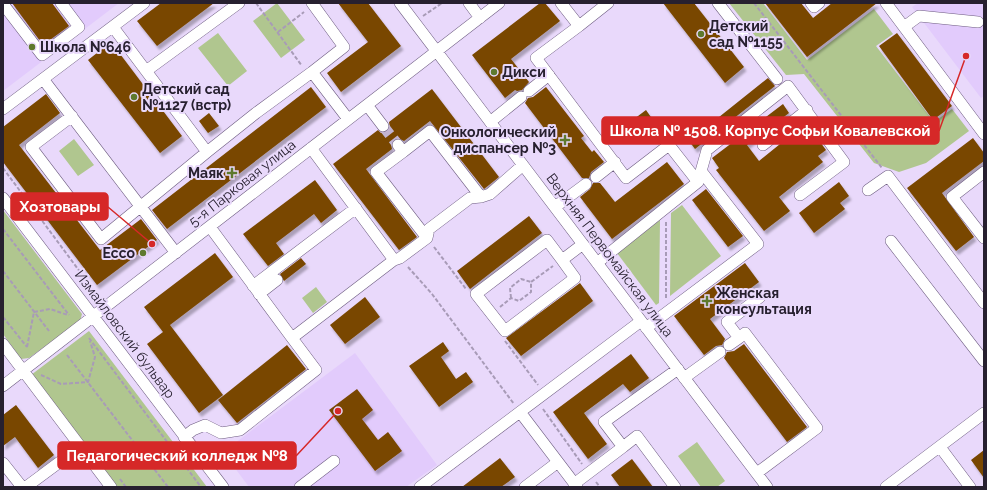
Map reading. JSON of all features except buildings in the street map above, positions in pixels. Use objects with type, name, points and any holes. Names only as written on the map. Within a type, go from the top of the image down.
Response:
[{"type":"street","points":[[3,4],[42,55],[79,28],[61,3]]},
{"type":"street","points":[[3,109],[144,3]]},
{"type":"street","points":[[146,71],[239,3]]},
{"type":"street","name":"Верхняя Первомайская улица","points":[[400,3],[767,487]]},
{"type":"street","points":[[469,3],[480,18]]},
{"type":"street","name":"5-я Парковая улица","points":[[3,386],[499,3]]},
{"type":"street","points":[[561,3],[579,26]]},
{"type":"street","points":[[608,3],[536,58],[626,178],[669,145],[698,182]]},
{"type":"street","points":[[718,3],[777,80]]},
{"type":"street","points":[[811,3],[814,7],[819,3]]},
{"type":"street","points":[[886,3],[984,134]]},
{"type":"street","points":[[72,116],[31,147],[101,239],[256,112],[344,47],[312,4]]},
{"type":"street","points":[[904,27],[918,16],[978,22]]},
{"type":"street","points":[[112,27],[207,152]]},
{"type":"street","points":[[310,73],[348,119]]},
{"type":"street","points":[[490,122],[549,75]]},
{"type":"street","points":[[43,79],[176,253]]},
{"type":"street","points":[[597,263],[698,182],[707,150],[788,86],[844,162],[800,195]]},
{"type":"street","points":[[367,105],[383,126]]},
{"type":"street","points":[[763,145],[807,110]]},
{"type":"street","points":[[427,238],[376,172],[400,148],[430,131],[481,198]]},
{"type":"street","points":[[311,148],[397,259]]},
{"type":"street","points":[[596,177],[615,162]]},
{"type":"street","points":[[292,338],[427,238],[429,229],[435,224],[470,198],[481,198],[490,194],[523,166]]},
{"type":"street","points":[[420,487],[518,410],[536,400],[644,324],[666,313],[758,244],[701,171]]},
{"type":"street","points":[[984,172],[952,197],[984,238]]},
{"type":"street","points":[[868,190],[888,176],[984,303]]},
{"type":"street","points":[[555,208],[586,184]]},
{"type":"street","name":"Измайловский бульвар","points":[[3,198],[223,487]]},
{"type":"street","points":[[256,290],[356,208]]},
{"type":"street","points":[[184,437],[193,430],[205,425],[221,433],[240,430],[316,370],[210,227]]},
{"type":"street","points":[[547,240],[575,278],[502,333],[491,313],[476,294],[547,240]]},
{"type":"street","points":[[891,241],[984,362]]},
{"type":"street","points":[[562,260],[583,244]]},
{"type":"street","points":[[256,290],[277,280]]},
{"type":"street","points":[[739,338],[727,322],[760,297]]},
{"type":"street","points":[[729,345],[745,333],[816,428],[757,473]]},
{"type":"street","points":[[3,344],[111,487]]},
{"type":"street","points":[[623,447],[604,422],[681,374],[720,352]]},
{"type":"street","points":[[518,410],[575,485],[637,436],[675,487]]},
{"type":"street","points":[[886,487],[984,413]]},
{"type":"street","points":[[26,487],[80,447]]},
{"type":"street","points":[[940,447],[970,487]]},
{"type":"street","points":[[300,487],[334,461]]},
{"type":"street","points":[[525,487],[558,462]]},
{"type":"street","points":[[3,463],[22,487]]},
{"type":"path","points":[[256,3],[310,73]]},
{"type":"path","points":[[422,17],[442,3]]},
{"type":"path","points":[[754,3],[888,176]]},
{"type":"path","points":[[277,32],[312,4]]},
{"type":"path","points":[[3,168],[92,288],[93,297]]},
{"type":"path","points":[[666,209],[666,313]]},
{"type":"path","points":[[3,229],[69,315],[50,309],[34,312]]},
{"type":"path","points":[[438,251],[447,263]]},
{"type":"path","points":[[397,259],[432,294],[518,410]]},
{"type":"path","points":[[531,282],[562,260]]},
{"type":"path","points":[[3,272],[49,331]]},
{"type":"path","points":[[511,298],[510,288],[521,279],[531,282]]},
{"type":"path","points":[[511,298],[519,301],[531,292],[531,282]]},
{"type":"path","points":[[491,313],[511,298]]},
{"type":"path","points":[[3,316],[27,347],[34,312]]},
{"type":"path","points":[[88,382],[95,357],[89,338],[201,487]]},
{"type":"path","points":[[67,354],[168,487]]},
{"type":"path","points":[[40,374],[61,384],[88,382]]},
{"type":"path","points":[[536,400],[600,487]]},
{"type":"shaded area","name":"Школа №646","points":[[3,3],[119,3],[3,91]]},
{"type":"shaded area","points":[[918,3],[984,3],[984,96],[981,98],[912,7]]},
{"type":"shaded area","points":[[355,353],[437,465],[406,487],[249,487],[223,452]]},
{"type":"green space","points":[[277,3],[305,40],[281,58],[253,21]]},
{"type":"green space","points":[[729,3],[763,3],[807,60],[874,9],[893,34],[876,46],[934,122],[952,109],[969,131],[926,163],[899,172],[874,163],[804,74],[786,75]]},
{"type":"green space","points":[[218,33],[247,71],[228,86],[198,48]]},
{"type":"green space","points":[[74,139],[94,165],[78,176],[59,151]]},
{"type":"green space","points":[[682,205],[721,256],[670,296],[671,213]]},
{"type":"green space","points":[[3,210],[82,314],[80,321],[29,358],[21,359],[3,334]]},
{"type":"green space","points":[[660,220],[659,303],[656,305],[617,253]]},
{"type":"green space","points":[[316,287],[327,302],[313,313],[302,298]]},
{"type":"green space","points":[[89,331],[207,487],[117,487],[31,375]]},
{"type":"green space","points":[[697,442],[725,481],[717,487],[701,487],[678,456]]},
{"type":"tunnel","points":[[383,126],[398,145]]},
{"type":"place","name":"Детский сад №1155","points":[[701,34]]},
{"type":"place","name":"Школа №646","points":[[32,47]]},
{"type":"place","name":"Школа № 1508. Корпус Софьи Ковалевской","points":[[966,56]]},
{"type":"place","name":"Дикси","points":[[494,72]]},
{"type":"place","name":"Детский сад №1127 (встр)","points":[[134,97]]},
{"type":"place","name":"Онкологический диспансер №3","points":[[565,140]]},
{"type":"place","name":"Маяк","points":[[232,173]]},
{"type":"place","name":"Хозтовары","points":[[152,244]]},
{"type":"place","name":"Ecco","points":[[143,253]]},
{"type":"place","name":"Женская консультация","points":[[707,301]]},
{"type":"place","name":"Педагогический колледж №8","points":[[338,411]]}]
